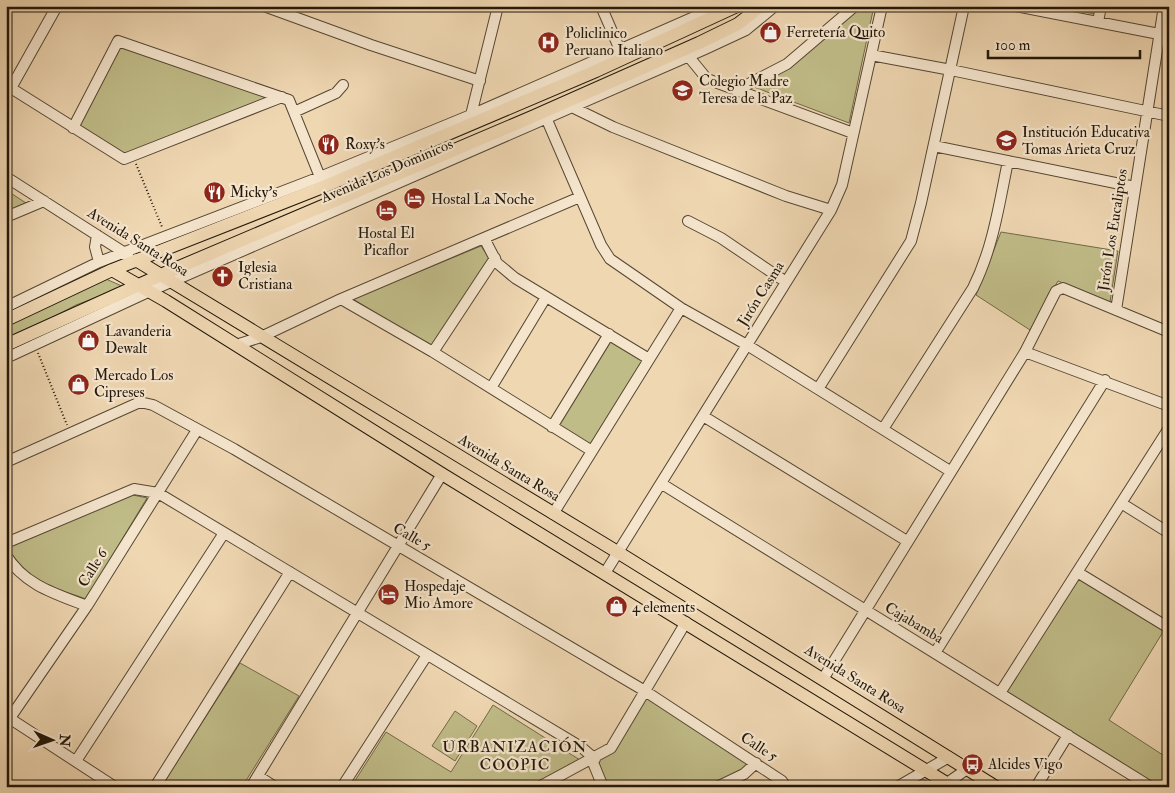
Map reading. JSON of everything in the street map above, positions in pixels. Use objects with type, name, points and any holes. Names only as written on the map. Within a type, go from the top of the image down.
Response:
[{"type":"main road","name":"Avenida Los Dominicos","points":[[6,320],[112,270],[323,187],[596,71],[737,6]]},
{"type":"main road","name":"Avenida Los Dominicos","points":[[6,345],[167,279],[735,26],[761,6]]},
{"type":"main road","points":[[574,70],[596,71]]},
{"type":"main road","points":[[517,133],[532,116]]},
{"type":"main road","name":"Avenida Santa Rosa","points":[[136,260],[618,553],[996,787]]},
{"type":"main road","points":[[112,270],[928,771],[948,786]]},
{"type":"street","points":[[57,6],[9,86],[124,159],[134,157],[282,97]]},
{"type":"street","points":[[264,6],[371,45],[480,81]]},
{"type":"street","points":[[471,115],[498,6]]},
{"type":"street","points":[[601,6],[620,50]]},
{"type":"street","name":"Avenida Los Dominicos","points":[[6,307],[100,262],[320,177],[471,115],[719,6]]},
{"type":"street","name":"Avenida Los Dominicos","points":[[167,279],[517,133],[689,57],[741,33],[775,6]]},
{"type":"street","points":[[737,90],[787,64],[855,6]]},
{"type":"street","name":"Jirón Casma","points":[[605,573],[831,210],[842,185],[882,6]]},
{"type":"street","points":[[818,389],[911,241],[934,146],[964,6]]},
{"type":"street","points":[[1015,6],[1159,34]]},
{"type":"street","points":[[1098,22],[1101,6]]},
{"type":"street","name":"Jirón Los Eucaliptos","points":[[1116,310],[1164,6]]},
{"type":"street","points":[[73,128],[118,41],[289,100],[320,177]]},
{"type":"street","points":[[871,55],[1169,116]]},
{"type":"street","points":[[689,57],[707,79],[853,133]]},
{"type":"street","points":[[294,112],[336,94],[343,85]]},
{"type":"street","points":[[574,108],[613,127],[786,196],[831,210]]},
{"type":"street","points":[[547,120],[601,245],[610,259],[681,308],[747,345],[950,471]]},
{"type":"street","points":[[934,146],[1135,187]]},
{"type":"street","points":[[883,429],[984,266],[992,242],[1008,161]]},
{"type":"street","name":"Avenida Santa Rosa","points":[[6,177],[136,260]]},
{"type":"street","points":[[236,345],[261,337],[341,300],[580,197]]},
{"type":"street","points":[[6,217],[44,201]]},
{"type":"street","points":[[688,221],[721,238],[786,282]]},
{"type":"street","points":[[97,235],[95,247],[100,262]]},
{"type":"street","points":[[484,238],[495,258],[515,278],[649,359]]},
{"type":"street","points":[[433,352],[495,258]]},
{"type":"street","points":[[823,679],[1024,352],[1053,296],[1059,289],[1063,288],[1169,332]]},
{"type":"street","name":"Avenida Los Dominicos","points":[[6,358],[35,346],[143,289]]},
{"type":"street","points":[[490,388],[546,297]]},
{"type":"street","points":[[341,300],[433,352],[592,451]]},
{"type":"street","points":[[553,514],[681,308]]},
{"type":"street","points":[[552,427],[608,334]]},
{"type":"street","points":[[1024,352],[1105,380],[1169,406]]},
{"type":"street","points":[[935,653],[1105,380]]},
{"type":"street","name":"Calle 5","points":[[6,462],[140,402],[153,405],[234,449],[645,691],[756,763],[782,781],[786,787]]},
{"type":"street","points":[[703,416],[907,541]]},
{"type":"street","points":[[1000,693],[1121,503],[1166,439],[1169,428]]},
{"type":"street","name":"Calle 6","points":[[8,717],[87,606],[197,430]]},
{"type":"street","points":[[251,787],[359,613],[442,474]]},
{"type":"street","name":"Cajabamba","points":[[662,484],[1151,787]]},
{"type":"street","points":[[6,543],[134,490],[158,493],[581,747],[593,759],[603,787]]},
{"type":"street","points":[[1121,503],[1169,533]]},
{"type":"street","points":[[76,761],[224,533]]},
{"type":"street","points":[[6,555],[15,570],[40,588],[87,606]]},
{"type":"street","points":[[154,787],[290,572]]},
{"type":"street","points":[[1077,572],[1169,628]]},
{"type":"street","points":[[539,787],[611,748],[686,622]]},
{"type":"street","points":[[342,787],[427,655]]},
{"type":"street","points":[[8,717],[115,787]]},
{"type":"street","points":[[1036,787],[1068,735]]},
{"type":"street","points":[[897,787],[928,771],[949,757]]},
{"type":"street","points":[[717,787],[744,774],[756,763]]},
{"type":"street","points":[[948,786],[967,769]]},
{"type":"street","points":[[258,776],[275,787]]},
{"type":"path","points":[[134,157],[166,236]]},
{"type":"path","points":[[35,346],[70,433]]},
{"type":"shaded area","points":[[861,6],[874,6],[849,123],[754,87],[789,68]]},
{"type":"shaded area","points":[[1050,6],[1096,6],[1095,14]]},
{"type":"shaded area","points":[[120,45],[269,98],[125,156],[78,127]]},
{"type":"shaded area","points":[[6,190],[26,203],[6,211]]},
{"type":"shaded area","points":[[1001,232],[1118,251],[1110,302],[1058,281],[1030,330],[976,295]]},
{"type":"shaded area","points":[[481,246],[489,258],[432,347],[353,299]]},
{"type":"shaded area","points":[[106,279],[124,287],[76,305],[6,342],[6,326]]},
{"type":"shaded area","points":[[610,341],[643,360],[590,445],[558,425]]},
{"type":"shaded area","points":[[133,495],[147,498],[86,599],[50,586],[32,576],[7,547]]},
{"type":"shaded area","points":[[1077,572],[1166,627],[1109,720],[1169,759],[1169,787],[1151,787],[1000,693]]},
{"type":"shaded area","points":[[240,663],[299,696],[242,787],[161,787]]},
{"type":"shaded area","points":[[644,697],[754,764],[712,787],[607,787],[596,761]]},
{"type":"shaded area","points":[[493,705],[580,760],[527,787],[351,787],[386,732],[451,772]]},
{"type":"shaded area","points":[[455,711],[477,726],[455,761],[432,746]]},
{"type":"shaded area","points":[[922,779],[927,781],[927,787],[906,787]]},
{"type":"place","name":"Ferretería Quito","points":[[770,32]]},
{"type":"place","name":"Policlinico Peruano Italiano","points":[[549,42]]},
{"type":"place","name":"Colegio Madre Teresa de la Paz","points":[[683,90]]},
{"type":"place","name":"Institución Educativa Tomas Arieta Cruz","points":[[1006,141]]},
{"type":"place","name":"Roxy's","points":[[329,144]]},
{"type":"place","name":"Micky's","points":[[214,192]]},
{"type":"place","name":"Hostal La Noche","points":[[415,199]]},
{"type":"place","name":"Hostal El Picaflor","points":[[386,210]]},
{"type":"place","name":"Iglesia Cristiana","points":[[222,276]]},
{"type":"place","name":"Lavanderia Dewalt","points":[[89,340]]},
{"type":"place","name":"Mercado Los Cipreses","points":[[78,384]]},
{"type":"place","name":"Hospedaje Mio Amore","points":[[388,595]]},
{"type":"place","name":"4 elements","points":[[616,607]]},
{"type":"place","name":"Alcides Vigo","points":[[972,764]]},
{"type":"district","name":"URBANIZACIÓN COOPIC","points":[[515,756]]}]
